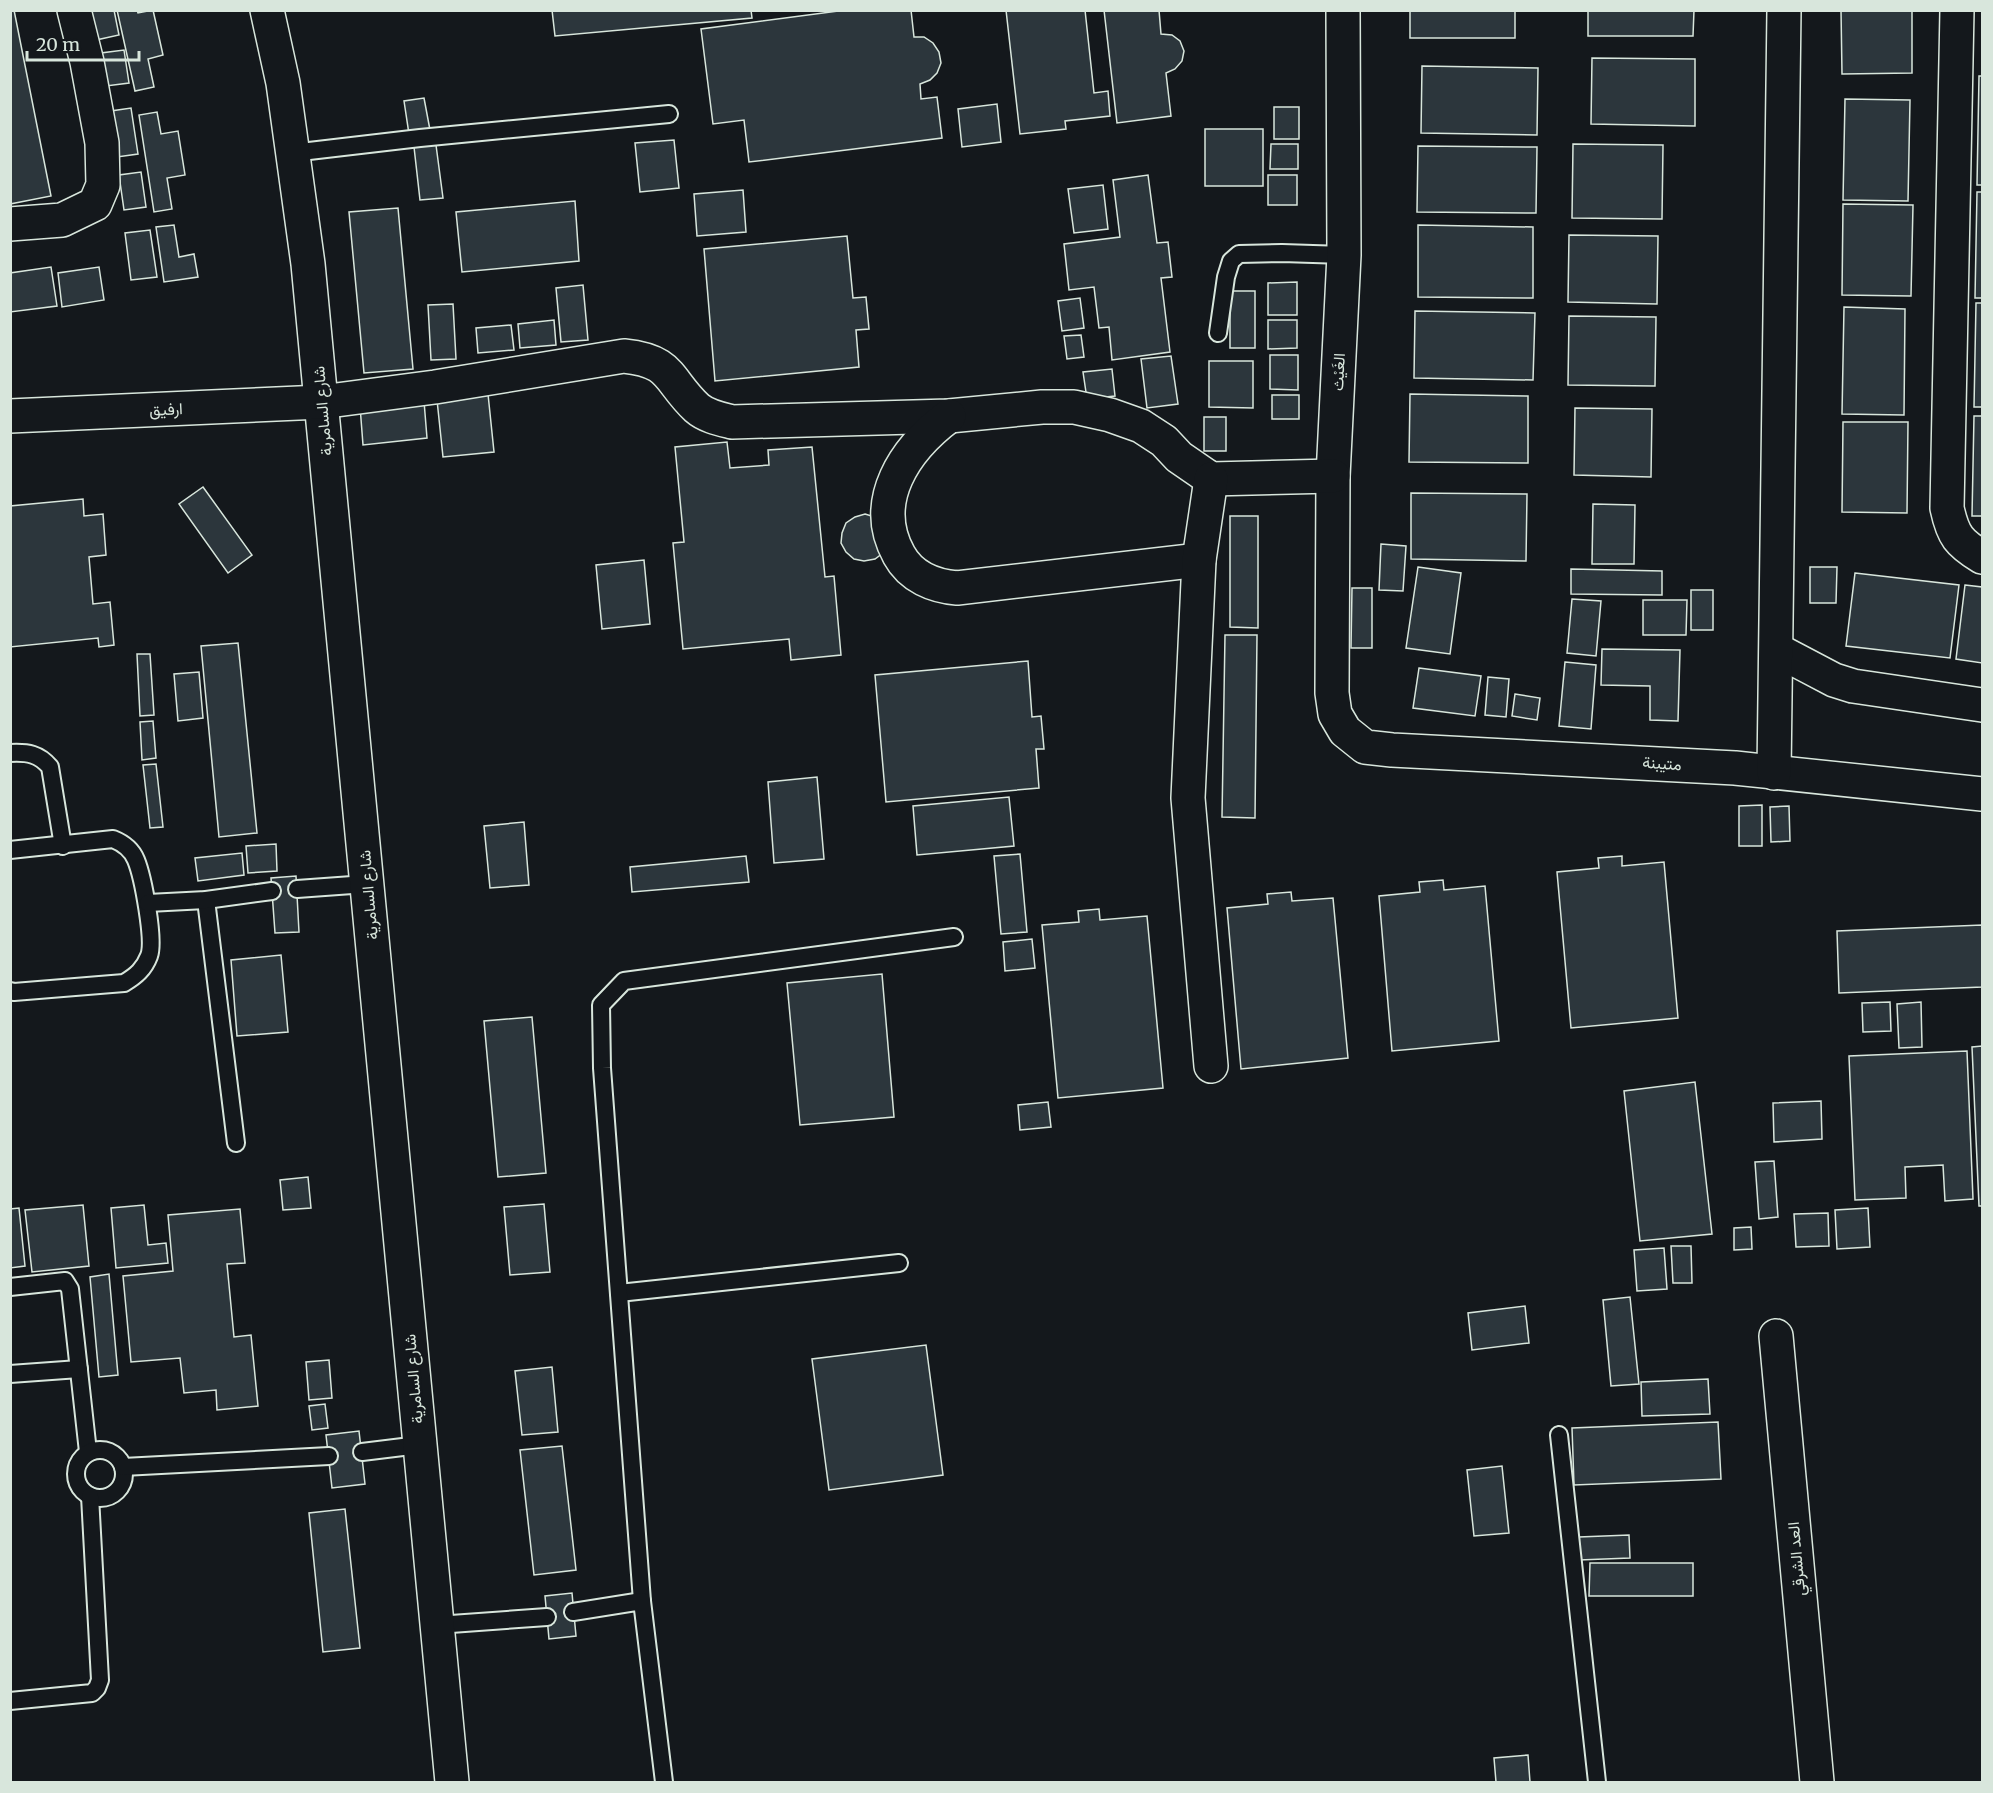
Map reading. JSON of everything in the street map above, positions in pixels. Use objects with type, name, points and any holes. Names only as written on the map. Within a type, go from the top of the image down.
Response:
[{"type":"street","points":[[10,224],[62,220],[95,204],[103,185],[102,143],[87,62],[74,10]]},
{"type":"street","name":"شارع السامرية","points":[[267,10],[283,83],[308,264],[452,1782]]},
{"type":"street","name":"الغَيْث","points":[[1343,10],[1344,255],[1334,476],[1332,693],[1335,714],[1345,731]]},
{"type":"street","points":[[1774,773],[1784,10]]},
{"type":"street","points":[[1957,10],[1947,508],[1952,529],[1963,546],[1983,557]]},
{"type":"street","name":"ارفيق","points":[[10,416],[321,402],[435,387],[624,356],[640,357],[655,363],[668,372],[698,410],[732,422],[949,416],[1042,407],[1074,407],[1110,415],[1141,426],[1164,441],[1179,457],[1211,479]]},
{"type":"street","points":[[949,416],[913,449],[900,470],[891,493],[886,518],[890,540],[902,560],[918,576],[939,586],[957,588],[1199,560]]},
{"type":"street","points":[[1211,1066],[1188,798],[1199,560],[1211,479],[1334,476]]},
{"type":"street","points":[[1777,650],[1834,680],[1853,686],[1983,705]]},
{"type":"street","name":"متيبنة","points":[[1345,731],[1365,747],[1392,750],[1735,768],[1983,794]]},
{"type":"street","name":"العد الشرقي","points":[[1776,1336],[1817,1782]]},
{"type":"lane","points":[[292,153],[669,114]]},
{"type":"lane","points":[[1218,333],[1226,277],[1231,261],[1239,254],[1282,252],[1344,255]]},
{"type":"lane","points":[[10,753],[26,752],[42,758],[50,768],[63,846]]},
{"type":"lane","points":[[10,850],[113,839],[124,844],[136,858],[148,903],[150,954],[139,974],[124,983],[14,992],[10,990]]},
{"type":"lane","points":[[297,889],[366,884]]},
{"type":"lane","points":[[148,903],[206,900],[272,891]]},
{"type":"lane","points":[[206,900],[236,1143]]},
{"type":"lane","points":[[664,1782],[642,1601],[602,1068],[601,1005],[624,981],[954,937]]},
{"type":"lane","points":[[619,1293],[899,1263]]},
{"type":"lane","points":[[10,1287],[65,1281],[70,1289],[88,1452]]},
{"type":"lane","points":[[10,1374],[79,1369]]},
{"type":"lane","points":[[1559,1435],[1597,1782]]},
{"type":"lane","points":[[362,1452],[419,1445]]},
{"type":"lane","points":[[98,1449],[109,1451],[118,1458],[123,1467],[124,1478],[120,1488],[111,1495],[100,1498],[90,1496],[81,1490],[76,1480],[75,1470],[80,1460],[88,1452],[98,1449]]},
{"type":"lane","points":[[123,1467],[329,1456]]},
{"type":"lane","points":[[10,1701],[92,1693],[97,1689],[100,1680],[90,1496]]},
{"type":"lane","points":[[573,1612],[642,1601]]},
{"type":"lane","points":[[436,1625],[547,1617]]},
{"type":"building","points":[[10,10],[14,10],[51,196],[10,204]]},
{"type":"building","points":[[90,10],[114,10],[119,35],[96,40]]},
{"type":"building","points":[[117,10],[137,10],[138,13],[153,10],[163,55],[148,59],[154,87],[135,91]]},
{"type":"building","points":[[552,10],[751,10],[752,18],[555,36]]},
{"type":"building","points":[[846,10],[911,10],[914,37],[924,37],[933,43],[939,52],[941,63],[937,73],[930,80],[920,84],[921,99],[937,97],[942,138],[749,162],[744,120],[713,124],[701,29]]},
{"type":"building","points":[[1006,10],[1085,10],[1094,93],[1108,91],[1110,116],[1065,121],[1066,129],[1020,134]]},
{"type":"building","points":[[1104,10],[1159,10],[1161,34],[1172,35],[1180,41],[1184,51],[1182,61],[1175,69],[1166,73],[1171,116],[1117,123]]},
{"type":"building","points":[[1410,10],[1515,10],[1515,38],[1410,38]]},
{"type":"building","points":[[1588,10],[1694,10],[1693,36],[1588,36]]},
{"type":"building","points":[[1841,10],[1912,10],[1912,73],[1842,74]]},
{"type":"building","points":[[124,50],[129,83],[106,86],[101,53]]},
{"type":"building","points":[[1592,58],[1695,59],[1695,126],[1591,124]]},
{"type":"building","points":[[1422,66],[1538,68],[1537,135],[1421,133]]},
{"type":"building","points":[[1979,76],[1982,76],[1982,185],[1977,185]]},
{"type":"building","points":[[424,98],[430,130],[409,134],[404,101]]},
{"type":"building","points":[[1845,99],[1910,100],[1908,201],[1843,200]]},
{"type":"building","points":[[997,104],[1001,142],[962,147],[958,109]]},
{"type":"building","points":[[1274,107],[1299,107],[1299,139],[1274,139]]},
{"type":"building","points":[[131,108],[138,154],[117,157],[111,111]]},
{"type":"building","points":[[157,112],[161,134],[178,131],[185,175],[167,178],[172,209],[154,212],[139,115]]},
{"type":"building","points":[[1205,129],[1263,129],[1263,186],[1205,186]]},
{"type":"building","points":[[674,140],[679,188],[640,192],[635,143]]},
{"type":"building","points":[[1271,144],[1298,144],[1298,169],[1270,169]]},
{"type":"building","points":[[1573,144],[1663,145],[1662,219],[1572,218]]},
{"type":"building","points":[[436,145],[443,198],[420,200],[414,147]]},
{"type":"building","points":[[1418,146],[1537,147],[1536,213],[1417,212]]},
{"type":"building","points":[[141,172],[146,207],[124,210],[119,175]]},
{"type":"building","points":[[1148,175],[1157,243],[1168,242],[1172,277],[1161,278],[1170,352],[1112,360],[1109,327],[1099,328],[1094,287],[1069,290],[1064,244],[1120,237],[1113,180]]},
{"type":"building","points":[[1268,175],[1297,175],[1297,205],[1268,205]]},
{"type":"building","points":[[1103,185],[1108,229],[1074,233],[1068,189]]},
{"type":"building","points":[[743,190],[746,232],[697,236],[694,194]]},
{"type":"building","points":[[1977,192],[1982,192],[1982,298],[1975,298]]},
{"type":"building","points":[[575,201],[579,261],[462,272],[456,212]]},
{"type":"building","points":[[1843,204],[1913,205],[1911,296],[1842,295]]},
{"type":"building","points":[[398,208],[413,369],[364,373],[349,212]]},
{"type":"building","points":[[174,225],[179,257],[194,254],[198,277],[164,282],[156,227]]},
{"type":"building","points":[[1418,225],[1533,227],[1533,298],[1418,297]]},
{"type":"building","points":[[150,230],[157,277],[131,280],[125,233]]},
{"type":"building","points":[[1569,235],[1658,236],[1657,304],[1568,302]]},
{"type":"building","points":[[847,236],[853,298],[866,297],[869,329],[856,330],[859,367],[715,381],[704,249]]},
{"type":"building","points":[[51,267],[57,306],[10,312],[10,273]]},
{"type":"building","points":[[99,267],[104,300],[62,307],[58,273]]},
{"type":"building","points":[[1297,282],[1297,315],[1268,315],[1268,283]]},
{"type":"building","points":[[583,285],[588,340],[561,342],[556,288]]},
{"type":"building","points":[[1230,291],[1255,291],[1255,348],[1230,348]]},
{"type":"building","points":[[1080,298],[1084,328],[1062,331],[1058,301]]},
{"type":"building","points":[[1976,303],[1982,303],[1982,407],[1974,407]]},
{"type":"building","points":[[453,304],[456,359],[431,360],[428,305]]},
{"type":"building","points":[[1844,307],[1905,309],[1904,415],[1842,414]]},
{"type":"building","points":[[1415,311],[1535,313],[1533,380],[1414,378]]},
{"type":"building","points":[[1569,316],[1656,317],[1655,386],[1568,385]]},
{"type":"building","points":[[554,320],[556,345],[520,348],[518,324]]},
{"type":"building","points":[[1268,320],[1297,320],[1297,348],[1268,349]]},
{"type":"building","points":[[511,325],[514,350],[478,353],[476,328]]},
{"type":"building","points":[[1081,335],[1084,357],[1067,359],[1064,336]]},
{"type":"building","points":[[1270,355],[1298,355],[1298,390],[1270,389]]},
{"type":"building","points":[[1171,356],[1178,404],[1147,408],[1141,359]]},
{"type":"building","points":[[1209,361],[1253,361],[1253,408],[1209,407]]},
{"type":"building","points":[[1112,369],[1115,396],[1087,399],[1083,372]]},
{"type":"building","points":[[488,394],[494,452],[443,457],[437,400]]},
{"type":"building","points":[[1410,394],[1528,396],[1528,463],[1409,462]]},
{"type":"building","points":[[1272,395],[1299,395],[1299,419],[1272,419]]},
{"type":"building","points":[[424,401],[427,438],[363,445],[360,406]]},
{"type":"building","points":[[1575,408],[1652,409],[1651,477],[1574,475]]},
{"type":"building","points":[[1974,416],[1982,416],[1982,516],[1972,516]]},
{"type":"building","points":[[1204,417],[1226,417],[1226,451],[1204,451]]},
{"type":"building","points":[[1843,422],[1908,422],[1907,513],[1842,512]]},
{"type":"building","points":[[727,442],[730,468],[769,465],[768,450],[812,447],[825,577],[834,576],[841,655],[791,660],[789,639],[683,649],[673,543],[684,542],[675,447]]},
{"type":"building","points":[[203,487],[252,555],[228,573],[179,504]]},
{"type":"building","points":[[1411,493],[1527,494],[1526,561],[1411,559]]},
{"type":"building","points":[[83,499],[84,516],[103,514],[106,555],[89,557],[93,604],[110,602],[114,645],[99,647],[98,638],[10,647],[10,506]]},
{"type":"building","points":[[1593,504],[1635,505],[1634,564],[1592,564]]},
{"type":"building","points":[[865,514],[875,517],[883,553],[875,559],[864,561],[854,559],[841,543],[846,523]]},
{"type":"building","points":[[1230,516],[1258,516],[1258,628],[1230,627]]},
{"type":"building","points":[[1381,544],[1406,546],[1403,591],[1379,590]]},
{"type":"building","points":[[644,560],[650,624],[602,629],[596,565]]},
{"type":"building","points":[[1418,567],[1461,573],[1450,654],[1406,648]]},
{"type":"building","points":[[1810,567],[1837,567],[1836,603],[1810,603]]},
{"type":"building","points":[[1571,569],[1662,571],[1662,595],[1571,594]]},
{"type":"building","points":[[1855,573],[1959,585],[1950,658],[1846,646]]},
{"type":"building","points":[[1965,585],[1982,587],[1982,663],[1956,659]]},
{"type":"building","points":[[1352,588],[1372,588],[1372,648],[1351,648]]},
{"type":"building","points":[[1691,590],[1713,590],[1713,630],[1691,630]]},
{"type":"building","points":[[1572,599],[1601,601],[1596,656],[1567,653]]},
{"type":"building","points":[[1643,600],[1687,600],[1686,635],[1643,635]]},
{"type":"building","points":[[1225,635],[1257,635],[1255,818],[1222,817]]},
{"type":"building","points":[[238,643],[257,833],[219,837],[201,646]]},
{"type":"building","points":[[1602,649],[1680,650],[1678,721],[1650,720],[1650,686],[1601,685]]},
{"type":"building","points":[[137,654],[150,654],[154,715],[140,716]]},
{"type":"building","points":[[1028,661],[1032,717],[1041,716],[1044,749],[1036,749],[1039,788],[886,802],[875,675]]},
{"type":"building","points":[[1565,662],[1596,665],[1591,729],[1559,726]]},
{"type":"building","points":[[1419,668],[1481,676],[1475,716],[1413,708]]},
{"type":"building","points":[[199,672],[203,718],[178,721],[174,674]]},
{"type":"building","points":[[1488,677],[1509,679],[1506,717],[1485,715]]},
{"type":"building","points":[[1515,694],[1540,698],[1537,720],[1512,716]]},
{"type":"building","points":[[153,721],[156,758],[142,760],[140,722]]},
{"type":"building","points":[[156,764],[163,827],[150,828],[143,765]]},
{"type":"building","points":[[817,777],[824,859],[774,863],[768,782]]},
{"type":"building","points":[[1009,797],[1014,846],[917,855],[913,806]]},
{"type":"building","points":[[1762,805],[1762,846],[1739,846],[1739,806]]},
{"type":"building","points":[[1789,806],[1790,841],[1771,842],[1770,807]]},
{"type":"building","points":[[524,822],[529,885],[490,888],[484,826]]},
{"type":"building","points":[[276,844],[277,871],[248,873],[246,846]]},
{"type":"building","points":[[242,853],[244,875],[198,881],[195,858]]},
{"type":"building","points":[[1020,854],[1027,932],[1001,934],[994,856]]},
{"type":"building","points":[[746,856],[749,882],[632,892],[630,867]]},
{"type":"building","points":[[1622,856],[1622,866],[1664,862],[1678,1018],[1571,1028],[1557,872],[1599,868],[1598,858]]},
{"type":"building","points":[[296,876],[299,932],[275,933],[271,878]]},
{"type":"building","points":[[1443,880],[1444,890],[1485,886],[1499,1041],[1392,1051],[1379,896],[1420,892],[1419,882]]},
{"type":"building","points":[[1291,892],[1292,901],[1333,898],[1348,1058],[1241,1069],[1227,908],[1268,904],[1267,894]]},
{"type":"building","points":[[1099,909],[1100,920],[1147,916],[1163,1088],[1058,1098],[1042,925],[1079,922],[1078,911]]},
{"type":"building","points":[[1982,925],[1982,987],[1839,993],[1837,931]]},
{"type":"building","points":[[1032,939],[1035,968],[1005,971],[1003,942]]},
{"type":"building","points":[[281,955],[288,1032],[237,1036],[231,960]]},
{"type":"building","points":[[882,974],[894,1117],[800,1125],[787,983]]},
{"type":"building","points":[[1890,1002],[1891,1031],[1863,1032],[1862,1003]]},
{"type":"building","points":[[1921,1002],[1922,1047],[1899,1048],[1897,1004]]},
{"type":"building","points":[[532,1017],[546,1173],[498,1177],[484,1021]]},
{"type":"building","points":[[1982,1046],[1982,1206],[1979,1206],[1972,1047]]},
{"type":"building","points":[[1967,1051],[1973,1199],[1945,1201],[1943,1165],[1905,1167],[1906,1198],[1855,1200],[1849,1056]]},
{"type":"building","points":[[1695,1082],[1712,1234],[1640,1241],[1624,1091]]},
{"type":"building","points":[[1821,1101],[1822,1139],[1774,1142],[1773,1103]]},
{"type":"building","points":[[1048,1102],[1051,1127],[1020,1130],[1018,1105]]},
{"type":"building","points":[[1774,1161],[1778,1217],[1759,1219],[1755,1162]]},
{"type":"building","points":[[308,1177],[311,1208],[283,1210],[280,1180]]},
{"type":"building","points":[[544,1204],[550,1272],[510,1275],[504,1207]]},
{"type":"building","points":[[83,1205],[89,1266],[32,1272],[25,1210]]},
{"type":"building","points":[[144,1205],[148,1245],[166,1243],[168,1263],[116,1268],[111,1208]]},
{"type":"building","points":[[19,1208],[25,1266],[10,1268],[10,1209]]},
{"type":"building","points":[[1868,1208],[1870,1247],[1837,1249],[1835,1210]]},
{"type":"building","points":[[240,1209],[245,1263],[227,1264],[234,1337],[251,1335],[258,1406],[217,1410],[216,1390],[184,1393],[180,1358],[131,1362],[123,1276],[173,1271],[168,1215]]},
{"type":"building","points":[[1828,1213],[1829,1246],[1796,1247],[1794,1214]]},
{"type":"building","points":[[1751,1227],[1752,1249],[1734,1250],[1734,1228]]},
{"type":"building","points":[[1671,1246],[1691,1246],[1692,1283],[1673,1283]]},
{"type":"building","points":[[1664,1248],[1667,1289],[1637,1291],[1634,1250]]},
{"type":"building","points":[[109,1274],[118,1375],[99,1377],[90,1277]]},
{"type":"building","points":[[1630,1297],[1639,1384],[1611,1386],[1603,1300]]},
{"type":"building","points":[[1525,1306],[1529,1343],[1472,1350],[1468,1313]]},
{"type":"building","points":[[926,1345],[943,1475],[829,1490],[812,1359]]},
{"type":"building","points":[[329,1360],[332,1398],[309,1400],[306,1362]]},
{"type":"building","points":[[552,1367],[558,1432],[522,1435],[515,1371]]},
{"type":"building","points":[[1708,1379],[1710,1414],[1642,1416],[1641,1382]]},
{"type":"building","points":[[325,1404],[328,1428],[312,1430],[309,1406]]},
{"type":"building","points":[[1718,1422],[1721,1479],[1574,1485],[1572,1428]]},
{"type":"building","points":[[359,1431],[365,1484],[332,1488],[326,1435]]},
{"type":"building","points":[[562,1446],[576,1570],[534,1575],[520,1450]]},
{"type":"building","points":[[1502,1466],[1509,1533],[1474,1536],[1467,1470]]},
{"type":"building","points":[[345,1509],[360,1648],[323,1652],[309,1513]]},
{"type":"building","points":[[1629,1535],[1630,1558],[1579,1560],[1579,1537]]},
{"type":"building","points":[[1590,1563],[1693,1563],[1693,1596],[1589,1596]]},
{"type":"building","points":[[572,1593],[576,1636],[549,1639],[545,1596]]},
{"type":"building","points":[[1528,1755],[1530,1782],[1496,1782],[1494,1758]]}]
